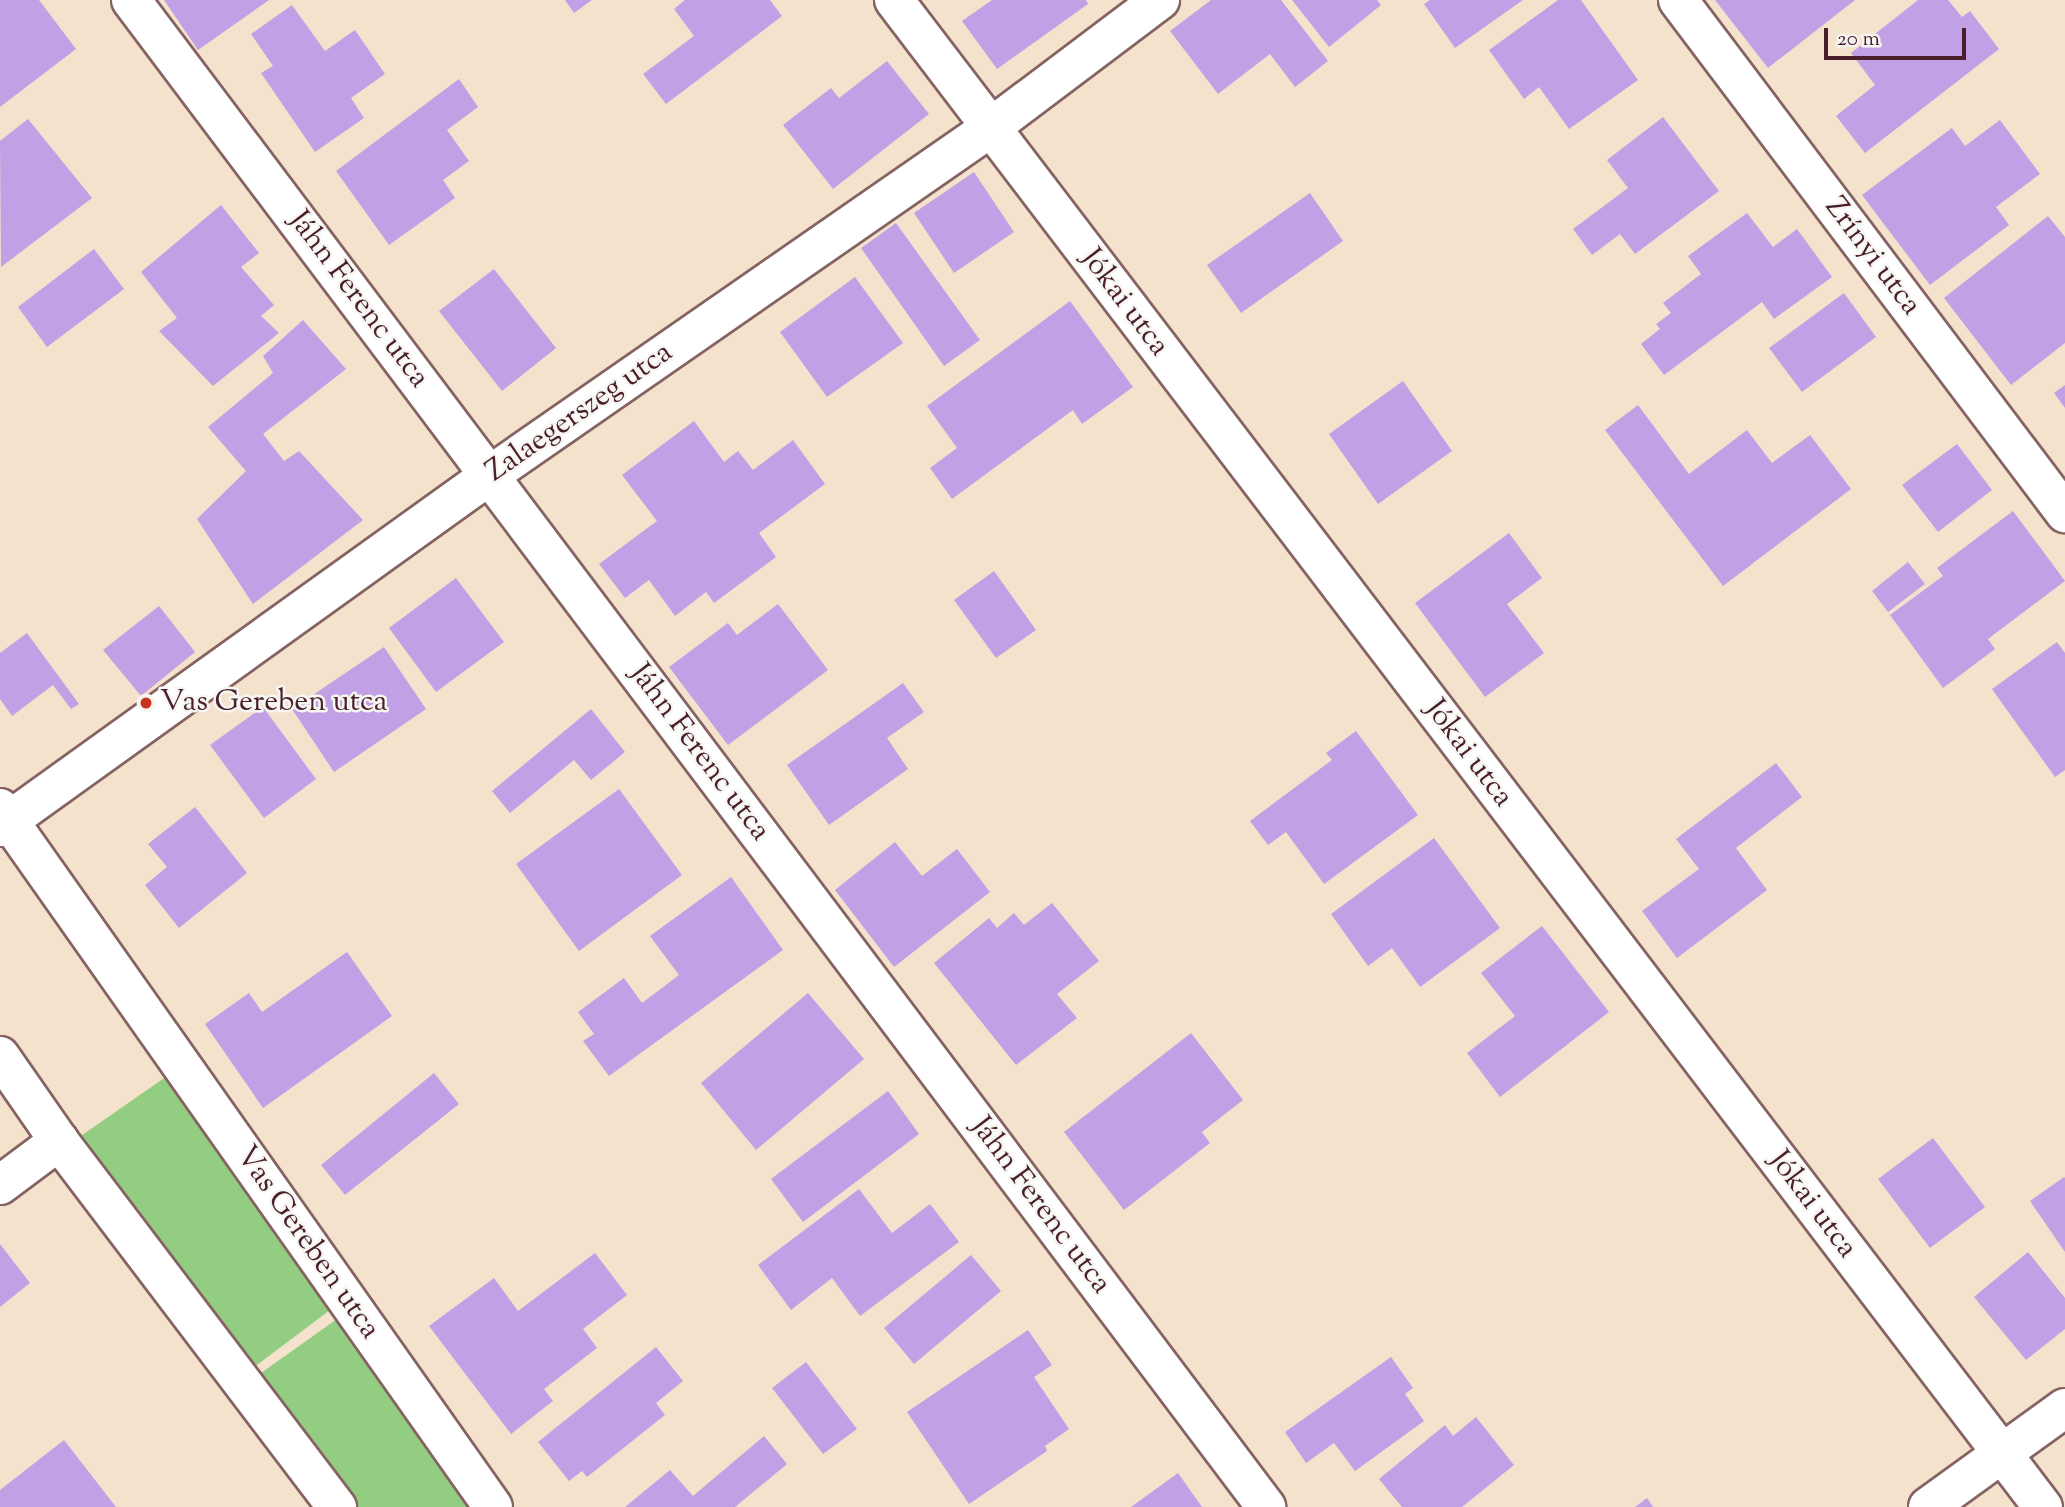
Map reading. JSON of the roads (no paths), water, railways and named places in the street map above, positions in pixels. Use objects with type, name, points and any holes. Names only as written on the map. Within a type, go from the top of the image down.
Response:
[{"type":"street","name":"Jáhn Ferenc utca","points":[[131,0],[1266,1507]]},
{"type":"street","name":"Jókai utca","points":[[894,0],[2043,1507]]},
{"type":"street","name":"Zalaegerszeg utca","points":[[3,819],[490,475],[990,128],[1160,0]]},
{"type":"street","name":"Zrínyi utca","points":[[1678,0],[2065,513]]},
{"type":"street","name":"Vas Gereben utca","points":[[3,819],[493,1507]]},
{"type":"street","points":[[0,1056],[59,1141],[337,1507]]},
{"type":"street","points":[[0,1185],[59,1141]]},
{"type":"street","points":[[1928,1507],[2065,1408]]},
{"type":"place","name":"Vas Gereben utca","points":[[146,703]]}]
